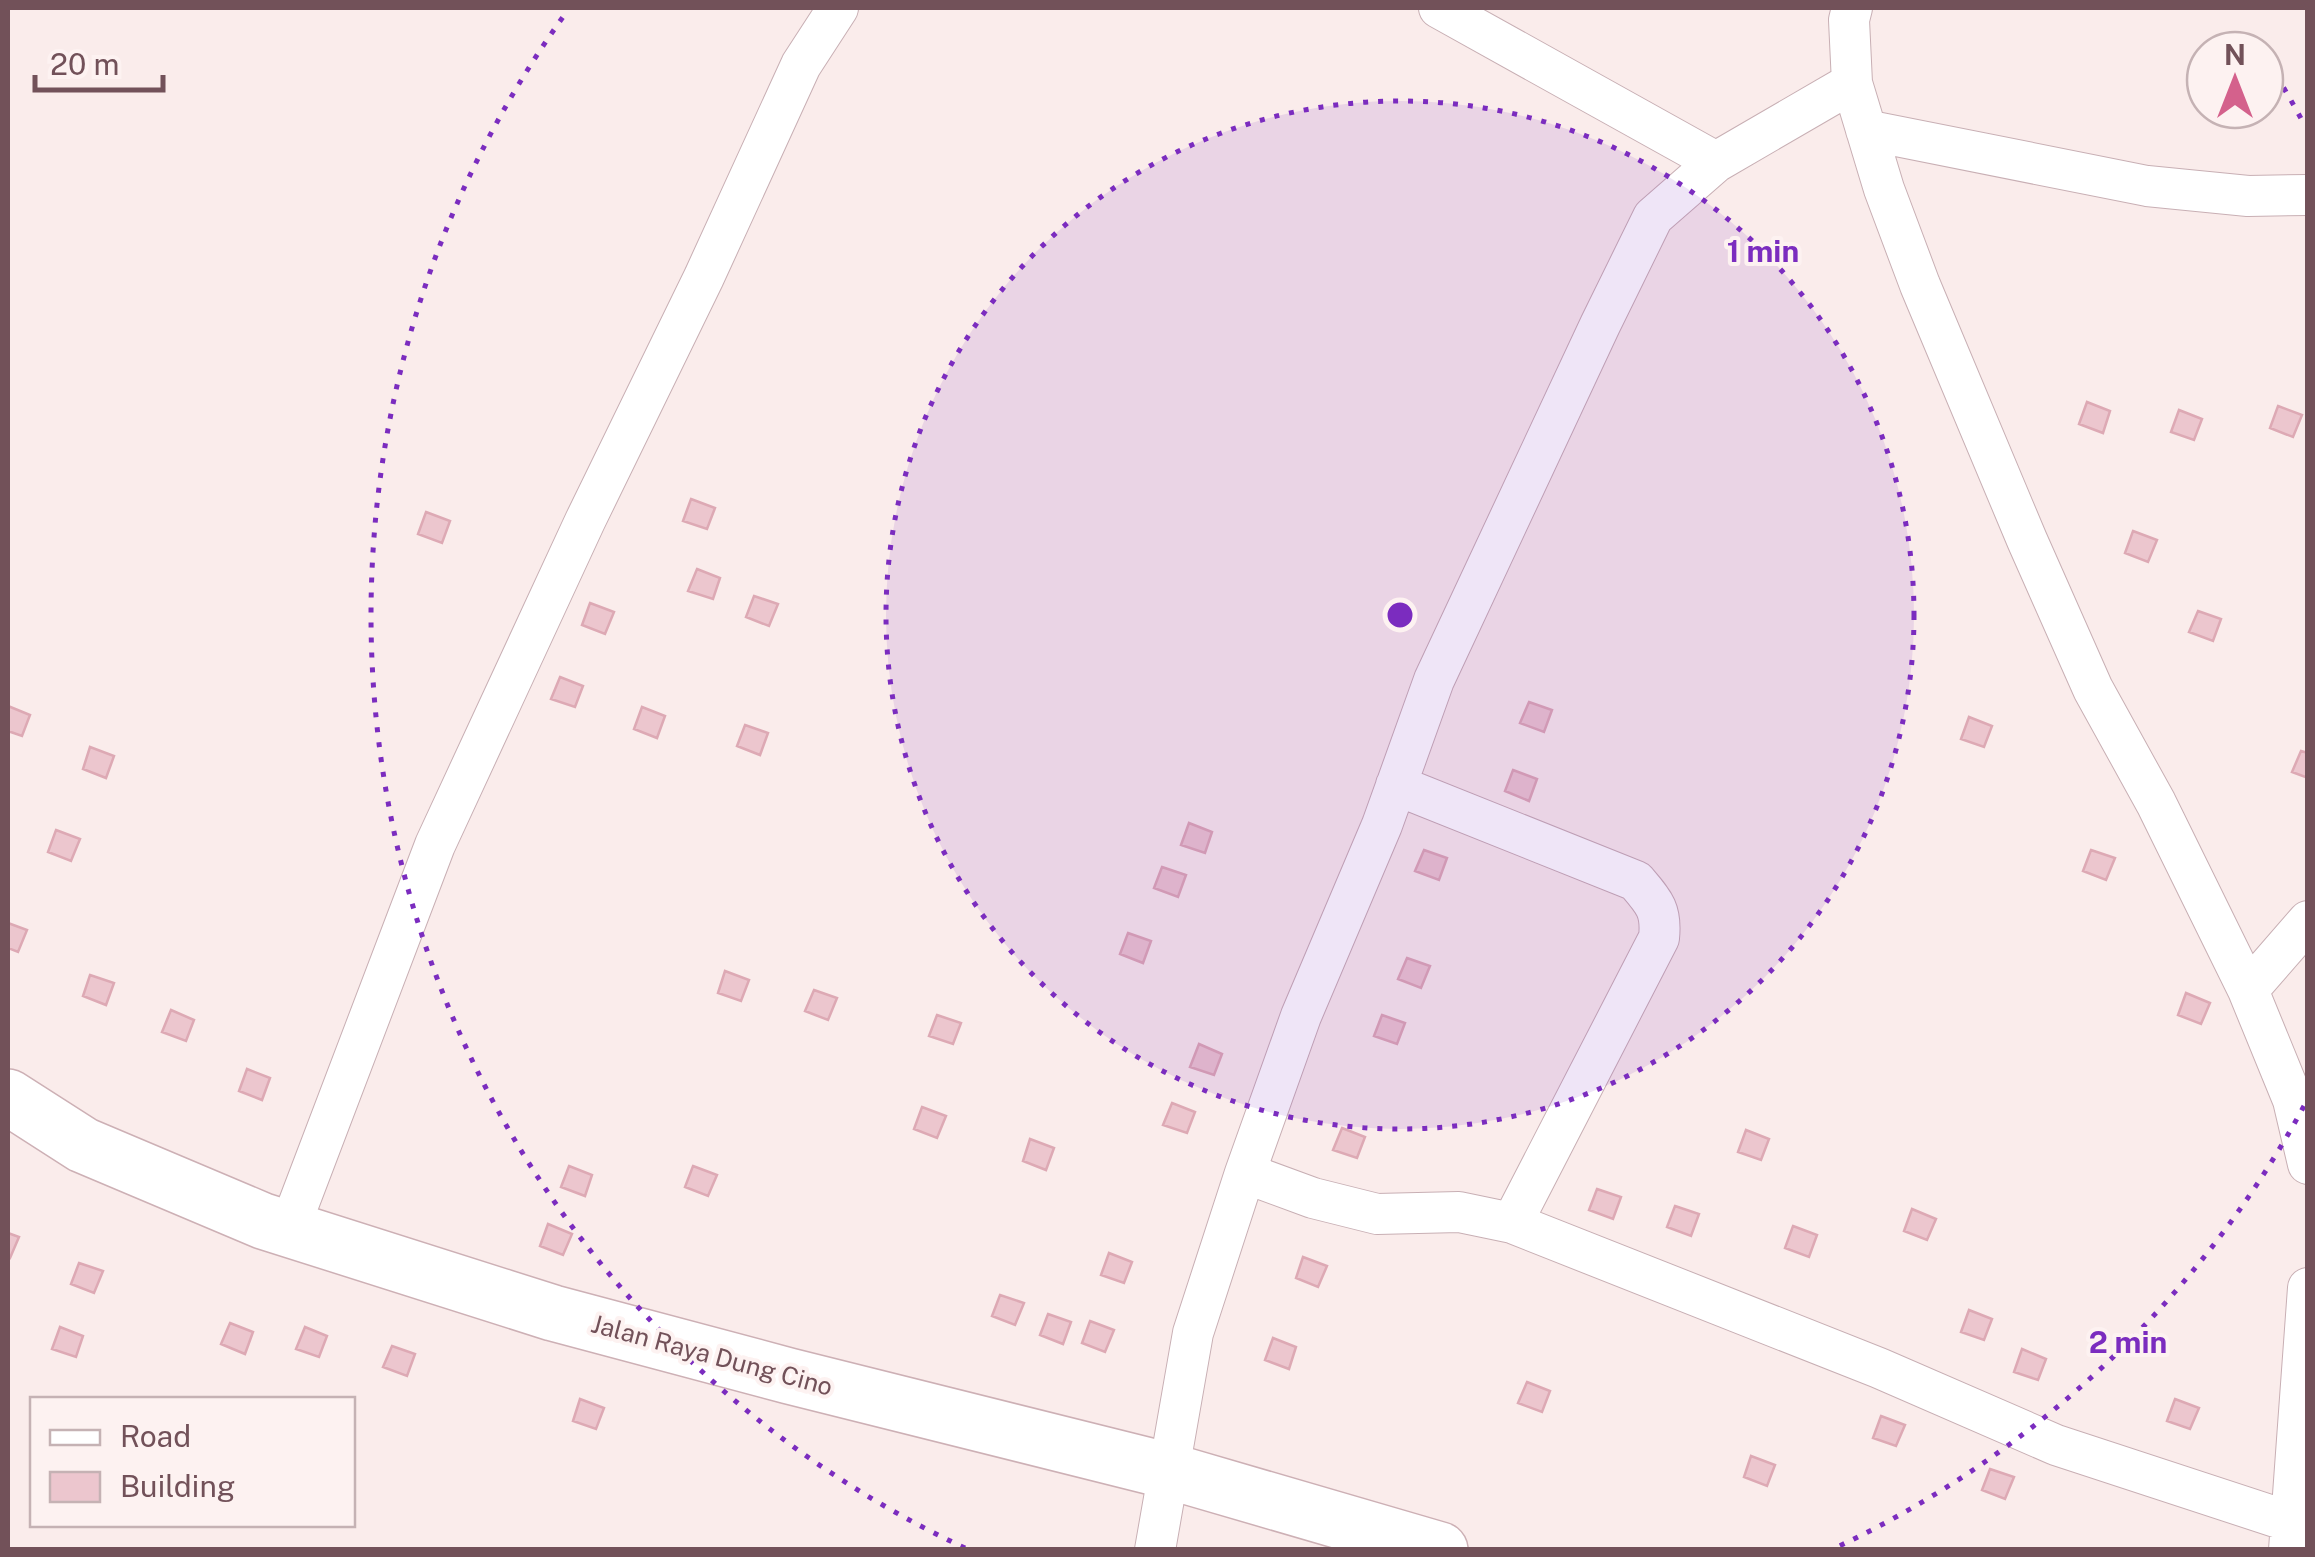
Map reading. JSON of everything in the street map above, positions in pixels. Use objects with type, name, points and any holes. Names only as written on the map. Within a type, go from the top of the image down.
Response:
[{"type":"street","points":[[289,1228],[434,846],[801,65],[838,8]]},
{"type":"street","points":[[1439,8],[1716,162]]},
{"type":"street","points":[[1852,8],[1852,83],[1884,188],[1920,285],[2093,689],[2156,803],[2248,990],[2293,1100],[2308,1164]]},
{"type":"street","points":[[1155,1550],[1193,1333],[1301,1016],[1382,825],[1434,680],[1592,343],[1653,217],[1716,162],[1852,83]]},
{"type":"street","points":[[1866,130],[2147,186],[2248,196],[2308,196]]},
{"type":"street","points":[[1396,785],[1636,881],[1659,912],[1659,938],[1512,1223]]},
{"type":"street","points":[[2248,990],[2308,921]]},
{"type":"street","name":"Jalan Raya Dung Cino","points":[[8,1097],[84,1145],[262,1221],[553,1313],[1169,1471],[1440,1550]]},
{"type":"street","points":[[1245,1173],[1314,1198],[1377,1214],[1459,1212],[1512,1223],[1879,1368],[2056,1446],[2296,1532],[2308,1288]]},
{"type":"building","points":[[2087,402],[2110,411],[2103,433],[2079,424]]},
{"type":"building","points":[[2278,406],[2302,415],[2293,437],[2270,428]]},
{"type":"building","points":[[2179,410],[2202,419],[2194,440],[2171,432]]},
{"type":"building","points":[[691,499],[715,508],[707,529],[683,521]]},
{"type":"building","points":[[426,512],[450,521],[442,543],[418,534]]},
{"type":"building","points":[[2133,531],[2157,540],[2148,562],[2125,553]]},
{"type":"building","points":[[697,569],[720,578],[713,599],[688,591]]},
{"type":"building","points":[[754,596],[778,604],[769,626],[746,617]]},
{"type":"building","points":[[590,603],[614,612],[605,634],[582,625]]},
{"type":"building","points":[[2198,611],[2221,619],[2213,641],[2189,632]]},
{"type":"building","points":[[560,677],[583,686],[575,707],[551,699]]},
{"type":"building","points":[[1529,702],[1552,710],[1544,732],[1520,723]]},
{"type":"building","points":[[8,706],[30,715],[22,736],[8,731]]},
{"type":"building","points":[[642,707],[665,716],[657,738],[634,729]]},
{"type":"building","points":[[1969,717],[1992,726],[1984,747],[1961,739]]},
{"type":"building","points":[[745,725],[768,733],[760,755],[737,746]]},
{"type":"building","points":[[90,747],[114,756],[106,778],[83,769]]},
{"type":"building","points":[[2301,751],[2308,753],[2308,778],[2292,772]]},
{"type":"building","points":[[1513,770],[1537,779],[1529,801],[1505,791]]},
{"type":"building","points":[[1189,823],[1212,832],[1205,853],[1181,845]]},
{"type":"building","points":[[56,830],[80,839],[71,861],[48,852]]},
{"type":"building","points":[[1424,850],[1447,858],[1439,880],[1415,871]]},
{"type":"building","points":[[2091,850],[2115,858],[2106,880],[2083,871]]},
{"type":"building","points":[[1162,867],[1186,875],[1178,897],[1154,888]]},
{"type":"building","points":[[8,923],[27,930],[18,952],[8,948]]},
{"type":"building","points":[[1128,933],[1151,941],[1143,963],[1120,954]]},
{"type":"building","points":[[1407,958],[1430,966],[1421,988],[1398,979]]},
{"type":"building","points":[[725,971],[749,980],[741,1001],[718,993]]},
{"type":"building","points":[[90,975],[114,983],[106,1005],[83,996]]},
{"type":"building","points":[[814,990],[837,998],[828,1020],[805,1011]]},
{"type":"building","points":[[2186,993],[2210,1003],[2201,1024],[2178,1015]]},
{"type":"building","points":[[171,1010],[194,1020],[186,1041],[162,1032]]},
{"type":"building","points":[[937,1015],[961,1023],[953,1044],[929,1036]]},
{"type":"building","points":[[1382,1015],[1405,1023],[1397,1044],[1374,1036]]},
{"type":"building","points":[[1199,1044],[1222,1054],[1214,1075],[1190,1067]]},
{"type":"building","points":[[247,1069],[270,1078],[262,1100],[239,1091]]},
{"type":"building","points":[[1172,1103],[1195,1112],[1187,1133],[1163,1125]]},
{"type":"building","points":[[922,1107],[946,1116],[937,1138],[914,1129]]},
{"type":"building","points":[[1342,1128],[1365,1137],[1357,1158],[1333,1150]]},
{"type":"building","points":[[1746,1130],[1769,1139],[1761,1160],[1738,1152]]},
{"type":"building","points":[[1030,1139],[1054,1148],[1046,1170],[1023,1161]]},
{"type":"building","points":[[569,1166],[592,1175],[585,1196],[561,1187]]},
{"type":"building","points":[[693,1166],[717,1175],[708,1196],[685,1187]]},
{"type":"building","points":[[1597,1189],[1621,1197],[1613,1219],[1589,1210]]},
{"type":"building","points":[[1675,1206],[1699,1214],[1691,1236],[1667,1227]]},
{"type":"building","points":[[1912,1209],[1936,1219],[1927,1240],[1904,1231]]},
{"type":"building","points":[[548,1224],[572,1234],[563,1255],[540,1246]]},
{"type":"building","points":[[1793,1226],[1817,1235],[1809,1257],[1785,1248]]},
{"type":"building","points":[[8,1233],[19,1237],[10,1258],[8,1257]]},
{"type":"building","points":[[1109,1253],[1132,1262],[1124,1283],[1101,1275]]},
{"type":"building","points":[[1303,1257],[1327,1266],[1318,1287],[1296,1278]]},
{"type":"building","points":[[79,1263],[103,1271],[94,1293],[71,1284]]},
{"type":"building","points":[[1000,1295],[1024,1303],[1015,1325],[992,1316]]},
{"type":"building","points":[[1969,1310],[1992,1319],[1984,1340],[1961,1332]]},
{"type":"building","points":[[1048,1314],[1071,1322],[1063,1344],[1040,1335]]},
{"type":"building","points":[[1090,1321],[1114,1330],[1105,1352],[1082,1343]]},
{"type":"building","points":[[230,1323],[253,1332],[245,1354],[221,1344]]},
{"type":"building","points":[[60,1327],[83,1336],[76,1357],[52,1349]]},
{"type":"building","points":[[305,1327],[327,1336],[319,1357],[296,1349]]},
{"type":"building","points":[[1273,1338],[1296,1347],[1289,1369],[1265,1360]]},
{"type":"building","points":[[392,1346],[415,1354],[407,1376],[383,1367]]},
{"type":"building","points":[[2022,1349],[2046,1359],[2038,1380],[2014,1372]]},
{"type":"building","points":[[1527,1382],[1550,1391],[1542,1412],[1518,1403]]},
{"type":"building","points":[[580,1399],[604,1408],[596,1429],[573,1421]]},
{"type":"building","points":[[2175,1399],[2199,1408],[2190,1429],[2167,1421]]},
{"type":"building","points":[[1881,1416],[1905,1425],[1896,1446],[1873,1438]]},
{"type":"building","points":[[1751,1456],[1775,1465],[1767,1486],[1744,1477]]},
{"type":"building","points":[[1990,1469],[2014,1477],[2005,1499],[1982,1490]]}]
